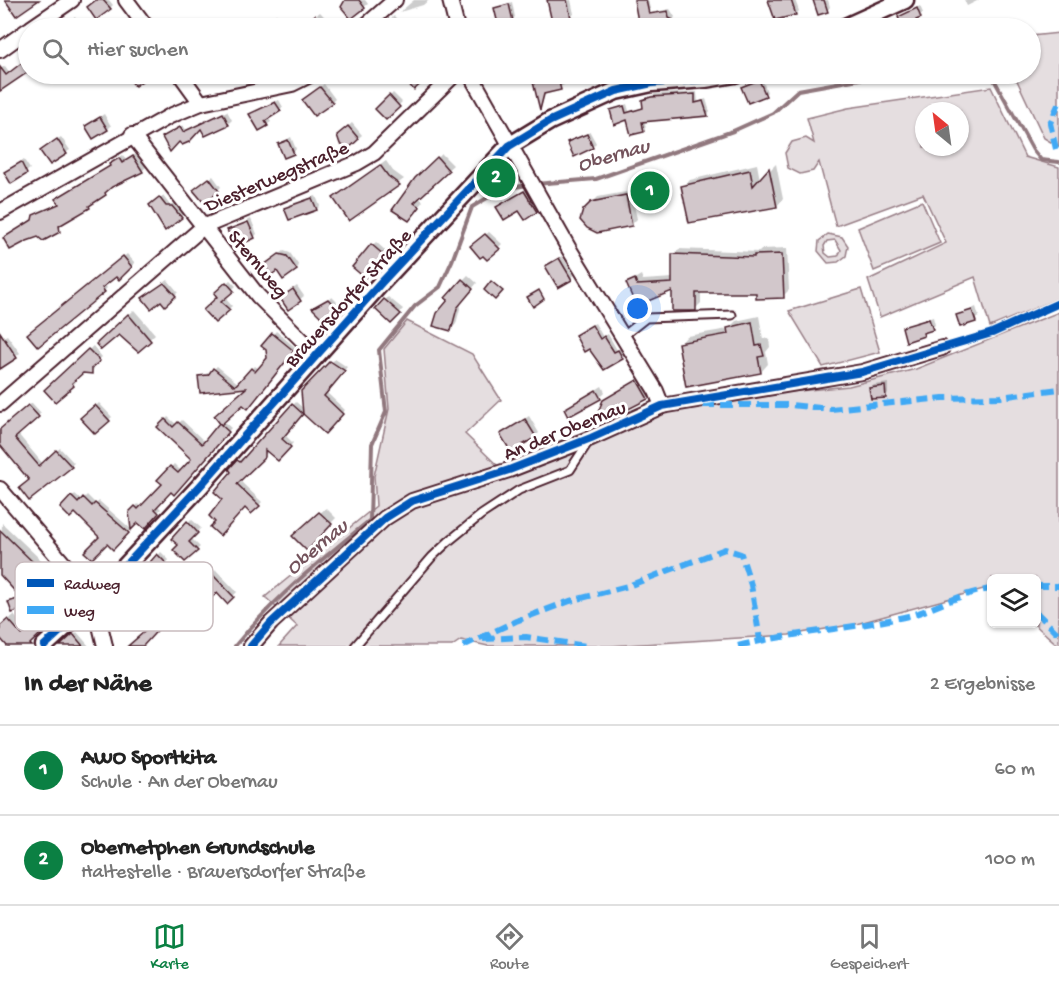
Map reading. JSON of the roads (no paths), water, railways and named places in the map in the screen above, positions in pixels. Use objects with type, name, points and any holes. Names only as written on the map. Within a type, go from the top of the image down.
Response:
[{"type":"street","points":[[46,18],[72,0]]},
{"type":"street","points":[[126,0],[140,18]]},
{"type":"street","points":[[374,18],[395,0]]},
{"type":"street","points":[[450,0],[454,18]]},
{"type":"street","points":[[865,18],[905,0]]},
{"type":"street","points":[[0,50],[18,37]]},
{"type":"street","points":[[187,84],[201,103]]},
{"type":"street","points":[[0,212],[132,135],[201,103],[292,84]]},
{"type":"street","name":"Diesterwegstraße","points":[[0,404],[204,226],[357,163],[374,153],[445,84]]},
{"type":"street","points":[[475,84],[509,146],[656,391],[662,406]]},
{"type":"street","name":"Brauersdorfer Straße","points":[[128,562],[509,146],[550,121],[616,91],[648,84]]},
{"type":"street","name":"Sternweg","points":[[132,135],[258,296],[317,355]]},
{"type":"street","name":"An der Obernau","points":[[251,646],[271,623],[386,518],[412,501],[508,470],[591,438],[662,406],[862,372],[942,348]]},
{"type":"street","points":[[0,489],[62,562]]},
{"type":"street","name":"Brauersdorfer Straße","points":[[45,646],[61,631]]},
{"type":"street","points":[[102,631],[105,646]]},
{"type":"lane","points":[[622,337],[646,318],[732,315]]},
{"type":"lane","points":[[355,646],[432,557],[449,541],[481,515],[519,490],[570,470],[591,438]]},
{"type":"waterway","name":"Obernau","points":[[535,184],[596,179],[733,131],[773,113],[798,90],[831,84]]},
{"type":"waterway","name":"Obernau","points":[[997,84],[1033,150],[1041,160],[1059,162]]},
{"type":"waterway","name":"Obernau","points":[[235,646],[282,595],[370,520],[372,444],[386,412],[379,350],[415,306],[440,287],[472,207],[502,189],[528,185]]},
{"type":"place","name":"Obernetphen Grundschule","points":[[496,178]]},
{"type":"place","name":"AWO Sportkita","points":[[650,191]]}]
